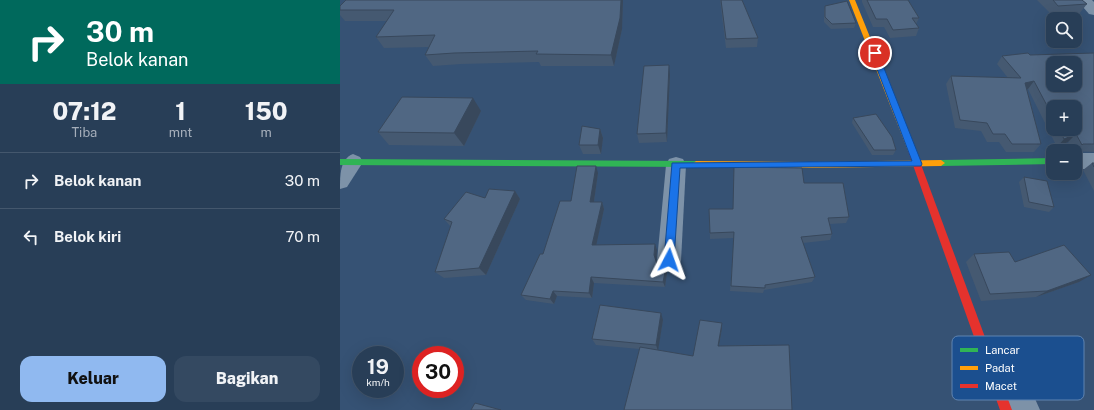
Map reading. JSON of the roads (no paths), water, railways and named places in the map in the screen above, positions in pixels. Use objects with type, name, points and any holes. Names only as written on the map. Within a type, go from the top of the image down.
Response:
[{"type":"street","points":[[852,0],[869,39],[918,164],[978,336]]},
{"type":"street","points":[[1084,0],[1094,11]]},
{"type":"street","points":[[1082,161],[1094,161]]},
{"type":"street","points":[[340,181],[346,162],[676,165],[1046,162]]},
{"type":"street","points":[[669,260],[676,165]]},
{"type":"street","points":[[1002,400],[1006,410]]},
{"type":"street","points":[[1020,400],[1025,410]]}]
